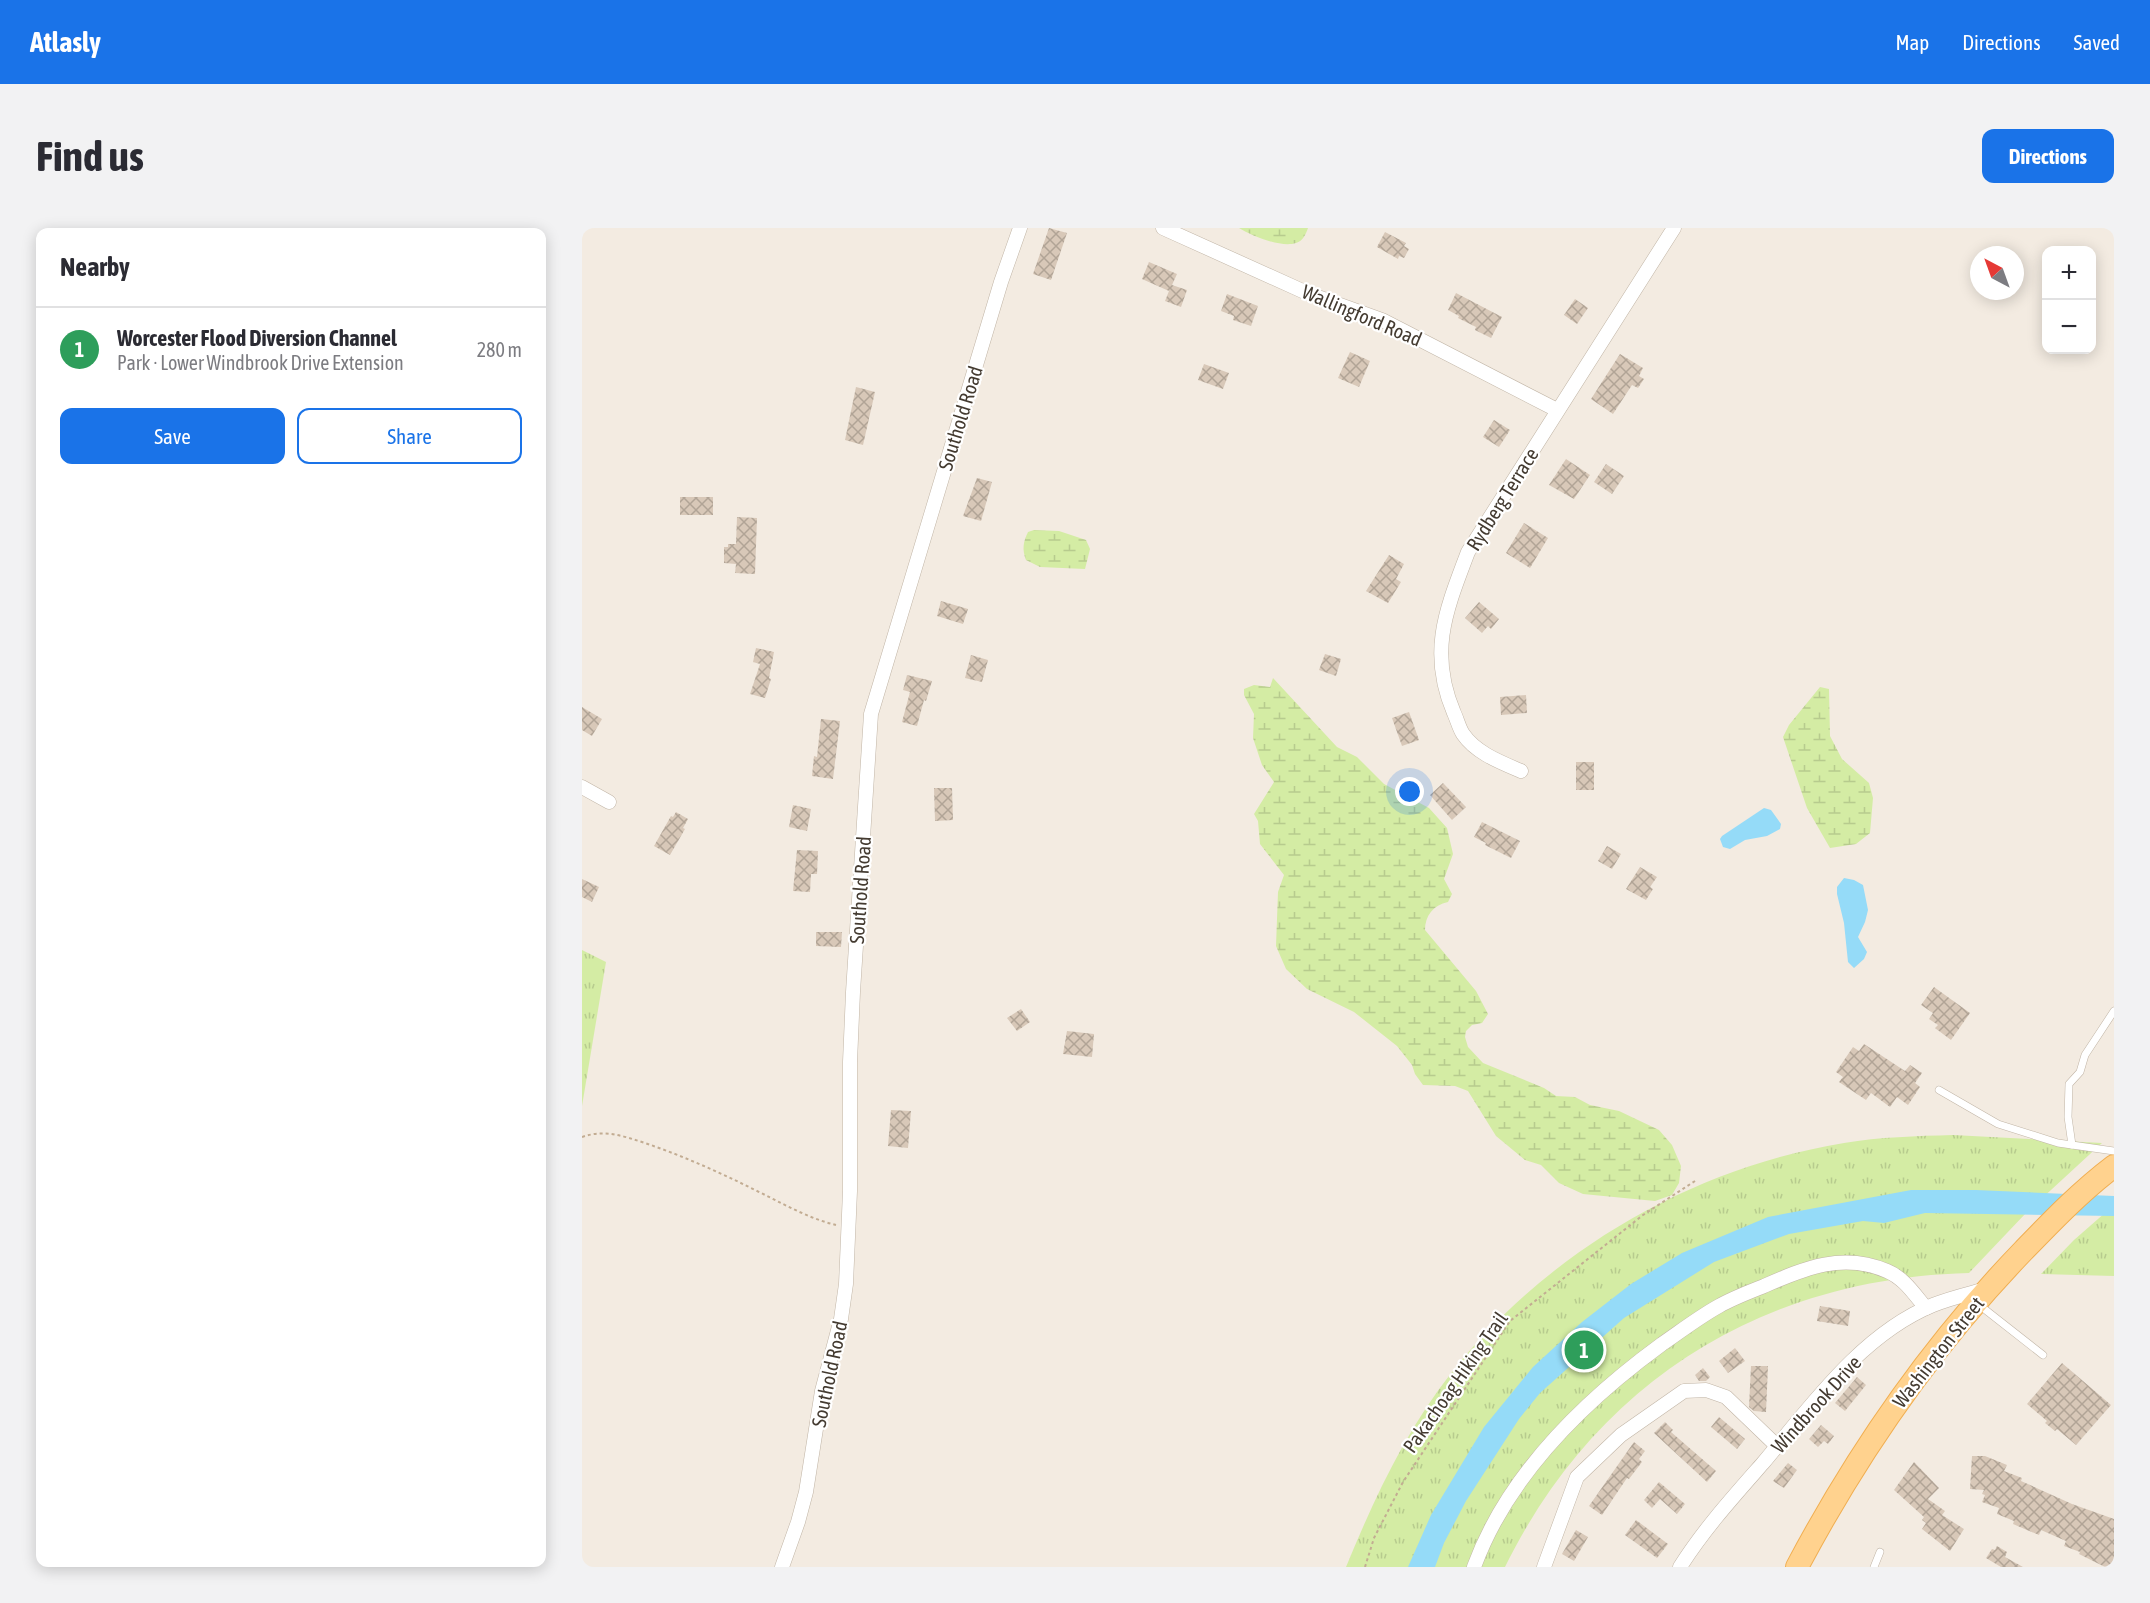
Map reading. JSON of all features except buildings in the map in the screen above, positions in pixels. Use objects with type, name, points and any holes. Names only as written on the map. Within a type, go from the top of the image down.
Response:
[{"type":"main road","name":"Washington Street","points":[[1797,1567],[1844,1483],[1935,1352],[2003,1271],[2046,1226],[2106,1172]]},
{"type":"street","name":"Southold Road","points":[[782,1567],[806,1492],[822,1391],[841,1319],[846,1284],[853,1004],[871,714],[1000,282],[1020,228]]},
{"type":"street","name":"Wallingford Road","points":[[1163,228],[1307,293],[1382,320],[1557,410]]},
{"type":"street","name":"Rydberg Terrace","points":[[1521,771],[1486,755],[1463,734],[1447,697],[1440,660],[1446,609],[1468,552],[1674,228]]},
{"type":"street","points":[[582,787],[609,802]]},
{"type":"street","points":[[1474,1567],[1507,1501],[1563,1429],[1625,1372],[1692,1323],[1720,1306],[1800,1270],[1815,1265],[1847,1263],[1880,1268],[1893,1274],[1906,1284],[1926,1308]]},
{"type":"street","name":"Windbrook Drive","points":[[1680,1567],[1707,1529],[1834,1379],[1886,1333],[1926,1308],[1950,1298],[1982,1296]]},
{"type":"street","points":[[1544,1567],[1577,1477],[1621,1434],[1684,1391],[1706,1390],[1726,1397],[1777,1446]]},
{"type":"lane","points":[[2073,1145],[2068,1117],[2069,1084],[2080,1072],[2085,1054],[2114,1011]]},
{"type":"lane","points":[[1939,1090],[1998,1124],[2058,1143],[2114,1151]]},
{"type":"lane","points":[[1982,1296],[2043,1355]]},
{"type":"lane","points":[[1874,1567],[1880,1552]]},
{"type":"path","points":[[582,1137],[594,1133],[615,1134],[656,1147],[699,1162],[810,1218],[848,1227]]},
{"type":"path","name":"Pakachoag Hiking Trail","points":[[1365,1567],[1374,1538],[1403,1482],[1510,1322],[1642,1215],[1695,1181]]},
{"type":"green space","points":[[1239,228],[1308,228],[1301,241],[1283,244]]},
{"type":"green space","points":[[1034,530],[1059,531],[1086,540],[1090,549],[1085,569],[1040,567],[1026,560],[1025,539],[1028,532]]},
{"type":"green space","points":[[1273,678],[1337,747],[1357,757],[1384,784],[1429,808],[1447,828],[1453,854],[1444,879],[1452,894],[1448,902],[1431,912],[1426,920],[1425,930],[1476,991],[1488,1014],[1482,1023],[1472,1025],[1466,1031],[1468,1047],[1483,1063],[1544,1088],[1556,1096],[1575,1097],[1590,1105],[1619,1111],[1659,1130],[1672,1145],[1681,1166],[1679,1183],[1672,1195],[1655,1201],[1583,1194],[1559,1183],[1541,1165],[1525,1160],[1496,1136],[1468,1091],[1455,1086],[1423,1085],[1412,1065],[1397,1046],[1354,1012],[1307,989],[1286,969],[1276,946],[1278,892],[1284,875],[1260,844],[1258,821],[1254,814],[1274,782],[1262,765],[1253,738],[1254,714],[1244,695],[1244,689],[1254,685],[1270,687]]},
{"type":"green space","points":[[1820,687],[1829,689],[1830,736],[1842,759],[1869,783],[1873,798],[1870,833],[1856,844],[1830,848],[1807,808],[1783,737],[1789,725]]},
{"type":"green space","points":[[582,950],[606,962],[582,1106]]},
{"type":"green space","points":[[1953,1135],[2102,1143],[2026,1213],[1969,1273],[1894,1279],[1822,1295],[1756,1319],[1694,1352],[1637,1394],[1587,1444],[1543,1501],[1505,1567],[1346,1567],[1392,1466],[1435,1394],[1490,1328],[1532,1289],[1578,1253],[1627,1221],[1678,1195],[1732,1172],[1787,1155],[1844,1143],[1912,1136]]},
{"type":"green space","points":[[2114,1205],[2114,1276],[2041,1274],[2074,1240]]},
{"type":"water","points":[[1764,808],[1771,810],[1781,824],[1780,829],[1767,836],[1745,840],[1730,849],[1723,847],[1720,839],[1722,836]]},
{"type":"water","points":[[1844,878],[1863,885],[1868,910],[1858,937],[1867,952],[1864,959],[1854,968],[1848,962],[1844,923],[1837,894],[1837,887]]},
{"type":"water","points":[[1911,1190],[1976,1190],[2114,1196],[2114,1216],[1925,1213],[1884,1223],[1863,1221],[1789,1234],[1714,1262],[1624,1318],[1540,1393],[1519,1419],[1466,1501],[1444,1543],[1435,1567],[1408,1567],[1431,1515],[1484,1427],[1533,1367],[1582,1322],[1631,1284],[1682,1253],[1768,1217]]},
{"type":"place","name":"Worcester Flood Diversion Channel","points":[[1584,1350]]}]
